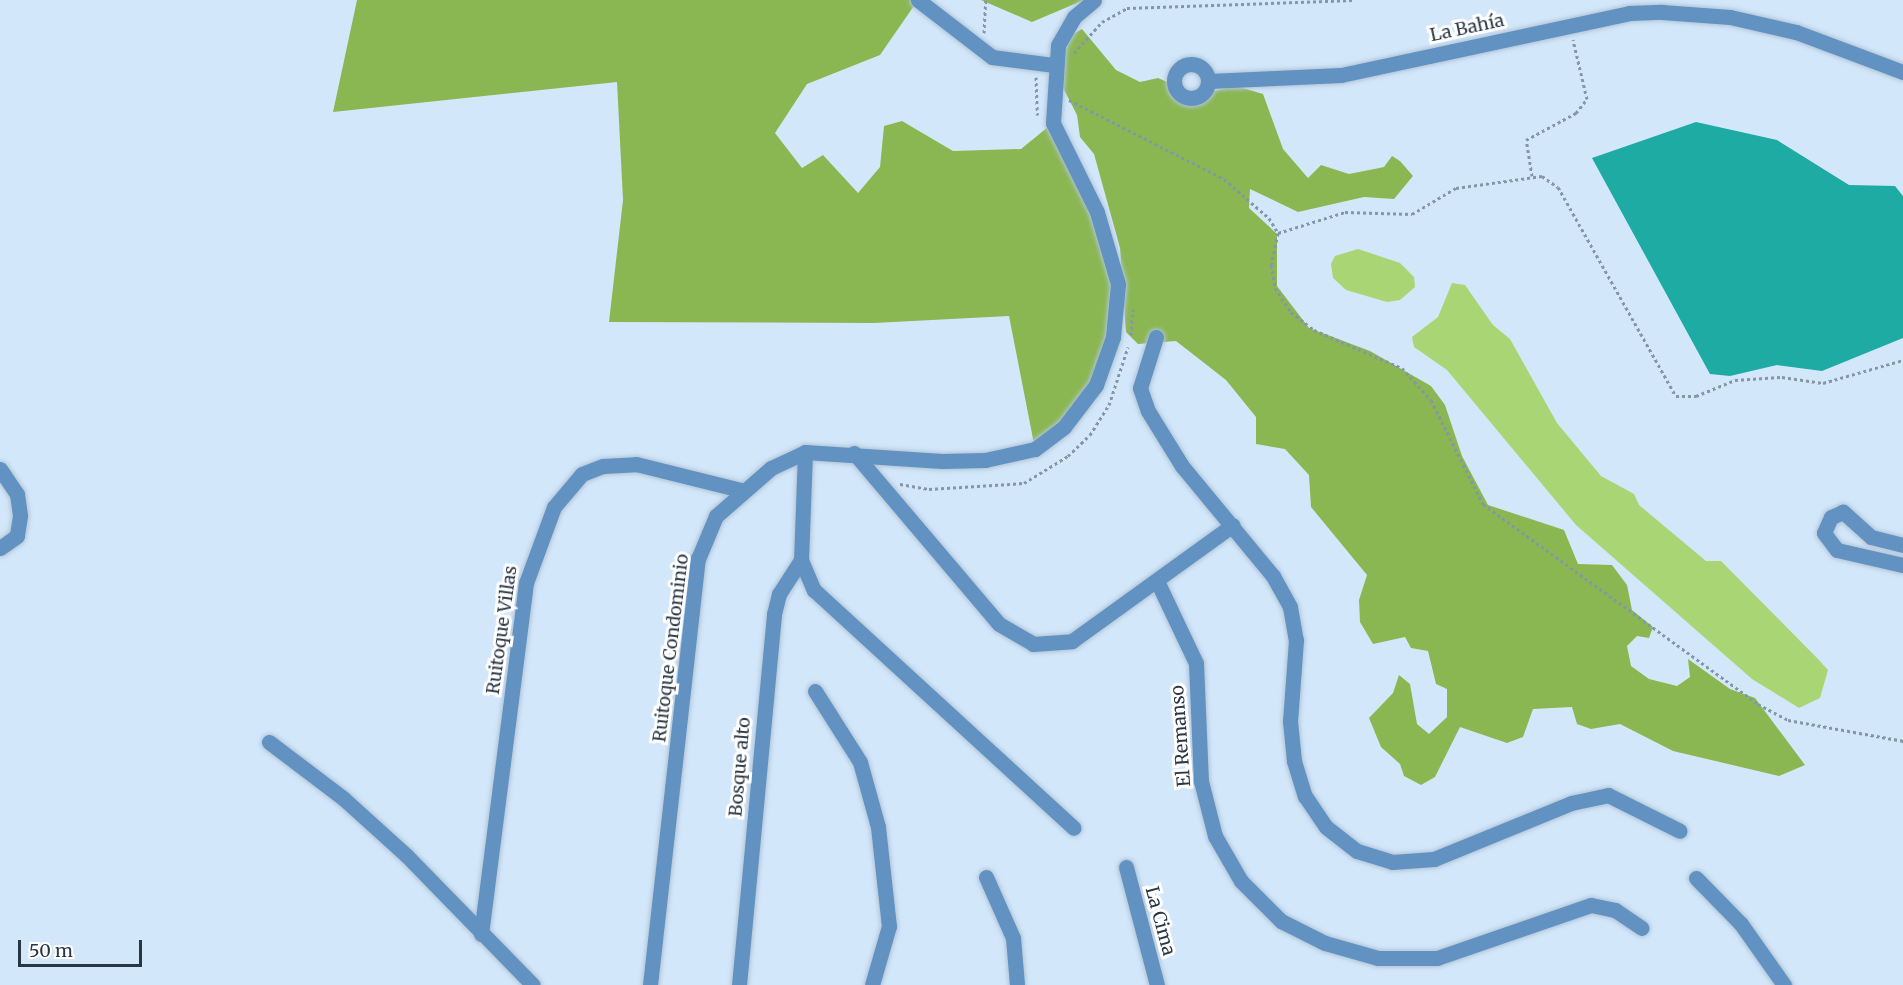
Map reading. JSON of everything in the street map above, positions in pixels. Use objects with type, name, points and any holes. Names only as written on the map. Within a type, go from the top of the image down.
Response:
[{"type":"street","points":[[918,0],[974,47],[1005,62],[1054,65]]},
{"type":"street","points":[[1074,828],[814,590],[801,560],[805,453],[854,453],[985,460],[1035,449],[1064,427],[1096,386],[1113,337],[1118,284],[1097,212],[1053,123],[1054,65],[1074,17],[1094,0]]},
{"type":"street","name":"La Bahía","points":[[1209,81],[1341,75],[1629,13],[1730,17],[1796,32],[1903,72]]},
{"type":"street","points":[[1156,337],[1140,388],[1148,411],[1182,466],[1233,525],[1290,607],[1296,640],[1290,721],[1305,796],[1326,827],[1357,851],[1392,862],[1434,859],[1571,803],[1608,795],[1680,831]]},
{"type":"street","name":"Ruitoque Condominio","points":[[650,985],[698,559],[716,516],[741,490],[805,453]]},
{"type":"street","points":[[854,453],[1014,637],[1033,644],[1072,641],[1233,525]]},
{"type":"street","name":"Ruitoque Villas","points":[[482,934],[526,583],[554,507],[582,474],[603,466],[636,464],[741,490]]},
{"type":"street","points":[[0,469],[17,494],[20,516],[17,536],[0,548]]},
{"type":"street","points":[[1903,545],[1871,537],[1843,512],[1831,518],[1824,533],[1838,549],[1903,566]]},
{"type":"street","name":"Bosque alto","points":[[739,985],[774,614],[788,576],[801,560]]},
{"type":"street","name":"El Remanso","points":[[1157,581],[1196,663],[1201,781],[1215,836],[1241,880],[1281,921],[1325,943],[1378,958],[1437,958],[1592,905],[1615,910],[1642,928]]},
{"type":"street","points":[[815,691],[860,762],[878,827],[889,926],[872,985]]},
{"type":"street","points":[[269,742],[344,799],[532,985]]},
{"type":"street","name":"La Cima","points":[[1125,867],[1157,985]]},
{"type":"street","points":[[986,877],[1013,938],[1017,985]]},
{"type":"street","points":[[1696,878],[1741,924],[1784,985]]},
{"type":"path","points":[[974,47],[986,30],[986,0]]},
{"type":"path","points":[[1532,176],[1526,140],[1576,113],[1587,99],[1569,26]]},
{"type":"path","points":[[1038,64],[1038,124]]},
{"type":"path","points":[[1065,98],[1224,179],[1269,218],[1278,233],[1273,276],[1292,312],[1314,330],[1402,368],[1431,400],[1483,504],[1758,704],[1788,720],[1903,741]]},
{"type":"path","points":[[1278,233],[1345,212],[1412,214],[1456,188],[1532,176],[1558,188],[1676,396],[1696,396],[1735,380],[1782,377],[1822,383],[1903,360]]},
{"type":"shaded area","points":[[357,0],[918,0],[880,55],[807,84],[775,133],[802,168],[823,155],[858,193],[880,167],[884,126],[902,121],[953,151],[1021,149],[1053,123],[1118,284],[1096,385],[1035,449],[1009,316],[874,323],[609,322],[623,200],[617,82],[333,112]]},
{"type":"shaded area","points":[[981,0],[1084,0],[1032,22]]},
{"type":"shaded area","points":[[1082,29],[1116,70],[1140,82],[1158,78],[1197,95],[1236,86],[1263,94],[1283,149],[1308,178],[1321,165],[1349,174],[1384,167],[1392,156],[1400,161],[1413,176],[1394,199],[1364,197],[1298,212],[1250,189],[1249,208],[1277,234],[1277,286],[1309,328],[1370,351],[1431,386],[1445,405],[1462,456],[1488,505],[1564,530],[1578,564],[1612,565],[1627,585],[1632,610],[1653,627],[1649,638],[1637,636],[1627,646],[1631,666],[1649,679],[1677,686],[1690,677],[1688,659],[1730,689],[1755,698],[1805,765],[1779,776],[1673,751],[1620,724],[1591,729],[1577,724],[1572,707],[1533,709],[1523,737],[1507,743],[1460,727],[1435,777],[1421,785],[1404,776],[1400,764],[1381,747],[1369,718],[1393,693],[1399,675],[1410,684],[1417,724],[1429,734],[1447,717],[1447,689],[1436,684],[1428,651],[1411,648],[1405,637],[1373,644],[1360,622],[1359,600],[1367,575],[1311,507],[1309,475],[1285,449],[1256,444],[1256,417],[1226,380],[1176,341],[1138,344],[1126,332],[1120,248],[1094,154],[1080,137],[1077,115],[1058,78],[1070,36]]},
{"type":"shaded area","points":[[1696,122],[1777,140],[1849,185],[1895,186],[1903,196],[1903,338],[1822,371],[1777,365],[1730,376],[1710,374],[1592,158]]},
{"type":"shaded area","points":[[1358,249],[1400,263],[1414,277],[1415,287],[1400,300],[1387,302],[1346,290],[1333,278],[1331,264],[1335,256]]},
{"type":"shaded area","points":[[1452,283],[1465,285],[1493,325],[1510,339],[1557,423],[1601,476],[1634,494],[1639,505],[1706,561],[1721,561],[1828,670],[1820,698],[1799,708],[1752,679],[1576,525],[1447,370],[1414,347],[1412,337],[1438,317]]}]
